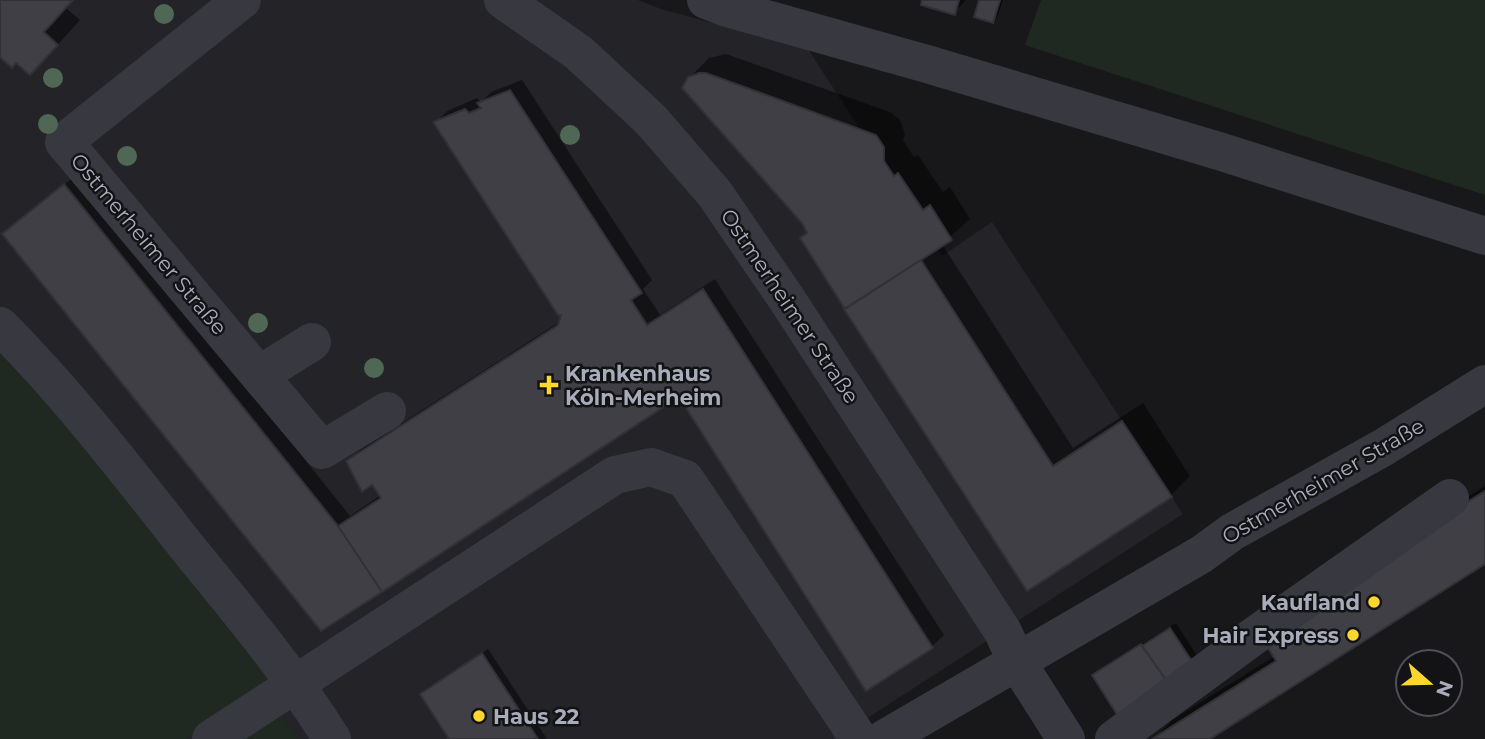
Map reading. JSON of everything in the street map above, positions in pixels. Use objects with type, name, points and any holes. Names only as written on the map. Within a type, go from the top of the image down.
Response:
[{"type":"street","name":"Ostmerheimer Straße","points":[[242,0],[64,142],[259,375]]},
{"type":"street","name":"Ostmerheimer Straße","points":[[503,0],[579,53],[651,120],[715,194],[1003,632],[1017,662]]},
{"type":"street","points":[[706,0],[727,8],[800,14],[927,64],[1155,132],[1485,236]]},
{"type":"street","points":[[0,326],[23,349],[140,488],[297,685],[332,739]]},
{"type":"street","points":[[312,342],[259,375],[322,450],[387,411]]},
{"type":"street","name":"Ostmerheimer Straße","points":[[884,739],[1202,554],[1232,532],[1384,447],[1485,384]]},
{"type":"street","points":[[211,739],[615,475],[651,467],[685,479],[859,739]]},
{"type":"street","points":[[1114,739],[1254,635],[1450,498]]},
{"type":"street","points":[[1017,662],[1066,739]]},
{"type":"shaded area","name":"Krankenhaus Köln-Merheim","points":[[0,0],[638,0],[661,9],[808,49],[942,256],[992,222],[1183,514],[835,739],[0,739]]},
{"type":"shaded area","points":[[1041,0],[1485,0],[1485,195],[1025,45]]},
{"type":"shaded area","points":[[0,354],[82,443],[271,683],[187,739],[0,739]]},
{"type":"shaded area","points":[[281,715],[298,739],[245,739]]},
{"type":"building","points":[[0,0],[73,0],[44,32],[58,45],[30,75],[16,63],[12,68],[0,57]]},
{"type":"building","points":[[922,0],[959,0],[955,15],[921,5]]},
{"type":"building","points":[[979,0],[1000,0],[993,23],[974,17]]},
{"type":"building","points":[[706,73],[876,135],[884,147],[884,161],[894,176],[898,173],[923,210],[930,205],[952,240],[845,309],[800,238],[807,233],[802,223],[682,88],[688,77]]},
{"type":"building","points":[[510,90],[642,293],[631,300],[647,325],[703,289],[933,648],[866,691],[679,397],[382,592],[338,526],[381,498],[372,485],[362,492],[346,461],[558,325],[561,315],[558,315],[433,122],[465,109],[469,113],[481,108],[477,103]]},
{"type":"building","points":[[64,184],[338,526],[382,592],[321,631],[2,234]]},
{"type":"building","points":[[921,260],[1053,466],[1122,421],[1172,497],[1027,591],[844,309]]},
{"type":"building","name":"Kaufland","points":[[1485,491],[1485,564],[1210,739],[1152,739],[1276,661],[1264,641],[1410,538]]},
{"type":"building","points":[[1170,628],[1195,666],[1168,683],[1142,646]]},
{"type":"building","points":[[1141,644],[1168,683],[1118,716],[1092,675]]},
{"type":"building","name":"Haus 22","points":[[482,653],[538,739],[449,739],[420,694]]},
{"type":"place","name":"Krankenhaus Köln-Merheim","points":[[549,385]]},
{"type":"place","name":"Kaufland","points":[[1374,602]]},
{"type":"place","name":"Hair Express","points":[[1353,635]]},
{"type":"place","name":"Haus 22","points":[[479,716]]}]
